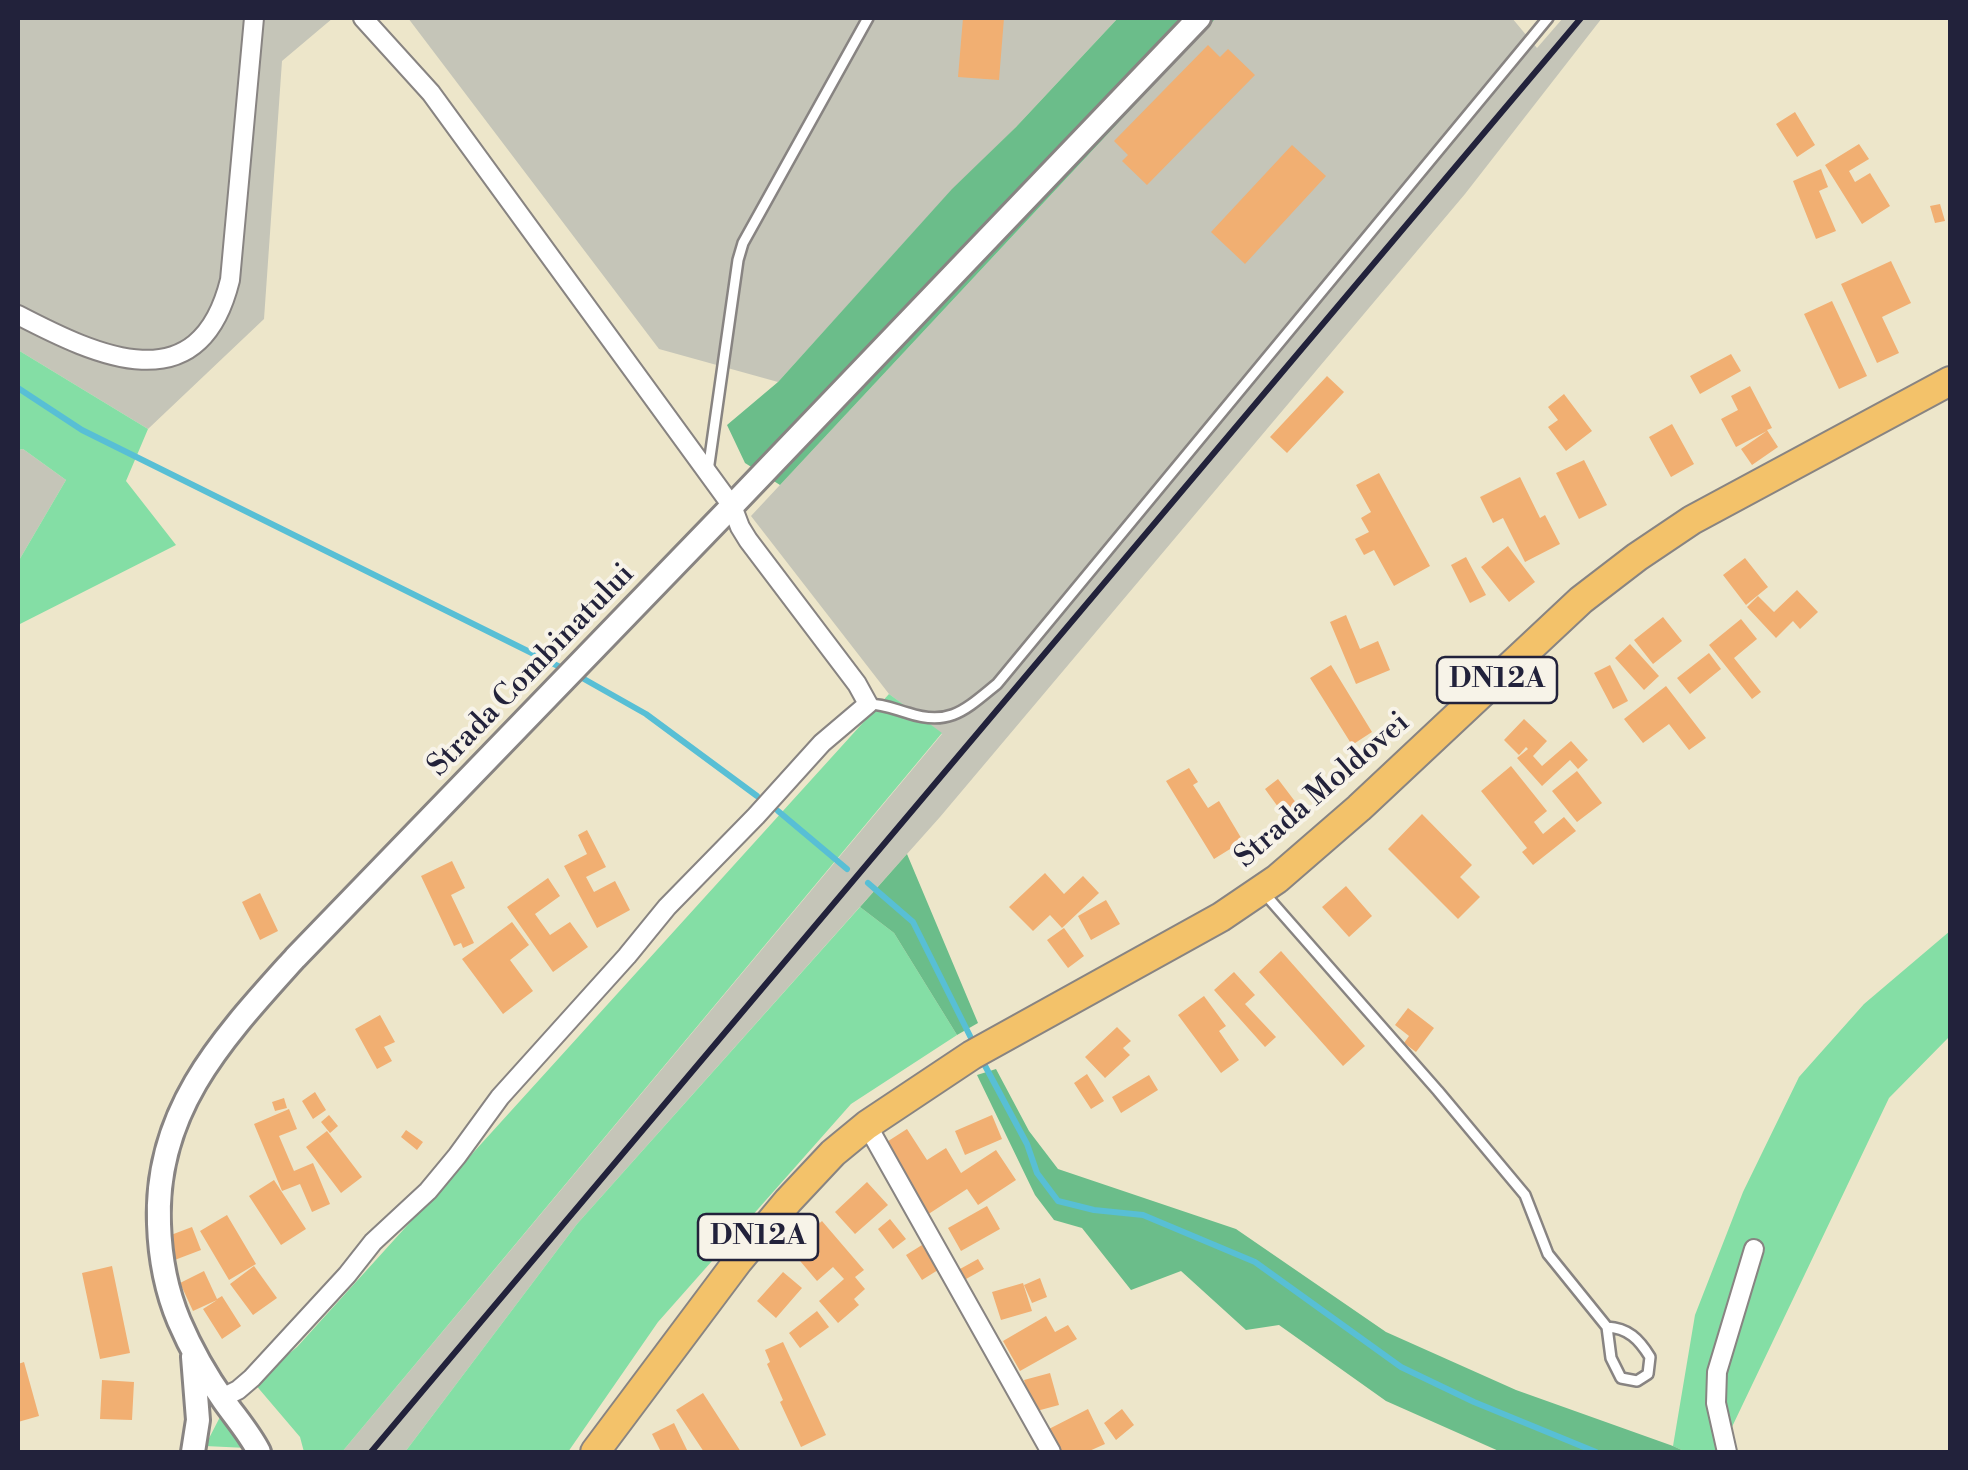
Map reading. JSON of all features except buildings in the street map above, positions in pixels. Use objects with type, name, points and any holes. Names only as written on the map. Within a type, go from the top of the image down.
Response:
[{"type":"main road","name":"Strada Moldovei","points":[[595,1452],[788,1200],[833,1153],[867,1126],[972,1055],[1221,917],[1277,879],[1359,808],[1581,600],[1637,557],[1692,520],[1950,381]]},
{"type":"main road","points":[[579,1452],[623,1400],[664,1362]]},
{"type":"street","points":[[18,315],[113,357],[139,360],[164,358],[188,349],[207,333],[219,314],[230,280],[254,18]]},
{"type":"street","points":[[222,1398],[252,1378],[374,1242],[428,1190],[500,1096],[628,956],[667,907],[822,743],[868,704],[847,670],[748,540],[732,506],[431,93],[363,18]]},
{"type":"street","name":"Strada Combinatului","points":[[259,1452],[222,1398],[179,1322],[160,1250],[158,1204],[166,1152],[175,1122],[216,1050],[295,958],[1200,18]]},
{"type":"street","points":[[867,1126],[1051,1452]]},
{"type":"street","points":[[1727,1452],[1716,1403],[1717,1372],[1754,1249]]},
{"type":"street","points":[[192,1346],[198,1420],[194,1452]]},
{"type":"lane","points":[[708,473],[738,260],[868,18]]},
{"type":"lane","points":[[868,704],[882,704],[930,720],[948,718],[964,711],[997,684],[1548,18]]},
{"type":"lane","points":[[1261,890],[1525,1194],[1548,1254],[1606,1327],[1611,1358],[1621,1378],[1637,1381],[1648,1374],[1650,1356],[1640,1342],[1621,1328],[1606,1327]]},
{"type":"shaded area","points":[[18,18],[333,18],[282,61],[264,319],[148,429],[18,350]]},
{"type":"shaded area","points":[[408,18],[1118,18],[952,190],[778,382],[659,349]]},
{"type":"shaded area","points":[[1216,18],[1512,18],[1537,48],[1563,18],[1602,18],[1465,194],[940,817],[577,1224],[405,1452],[342,1452],[942,734],[889,694],[751,516]]},
{"type":"shaded area","points":[[23,449],[66,480],[18,562],[18,450]]},
{"type":"green space","points":[[1118,18],[1216,18],[780,485],[745,463],[727,425],[778,382],[952,189]]},
{"type":"green space","points":[[18,350],[148,429],[126,481],[176,545],[18,625],[18,562],[66,480],[23,449],[18,450]]},
{"type":"green space","points":[[889,694],[942,733],[342,1452],[304,1452],[300,1437],[254,1383],[297,1347]]},
{"type":"green space","points":[[907,854],[978,1023],[957,1035],[894,933],[860,907]]},
{"type":"green space","points":[[860,907],[894,933],[957,1035],[851,1104],[658,1322],[568,1452],[405,1452],[577,1224]]},
{"type":"green space","points":[[1950,931],[1950,1036],[1889,1098],[1720,1452],[1686,1452],[1673,1446],[1695,1315],[1743,1192],[1799,1077],[1864,1004]]},
{"type":"green space","points":[[996,1069],[1029,1131],[1058,1169],[1236,1229],[1386,1332],[1516,1390],[1686,1452],[1501,1452],[1386,1401],[1279,1325],[1246,1330],[1181,1271],[1131,1290],[1082,1228],[1054,1220],[1035,1195],[977,1075]]},
{"type":"green space","points":[[220,1417],[247,1448],[205,1446]]},
{"type":"waterway","points":[[18,388],[82,430],[560,667]]},
{"type":"waterway","points":[[584,679],[646,714],[757,796]]},
{"type":"waterway","points":[[778,811],[847,869]]},
{"type":"waterway","points":[[868,883],[913,922],[973,1042]]},
{"type":"waterway","points":[[983,1062],[1027,1144],[1037,1173],[1058,1201],[1094,1210],[1143,1215],[1255,1262],[1401,1367],[1596,1452]]},
{"type":"railway","points":[[371,1452],[1581,18]]}]
